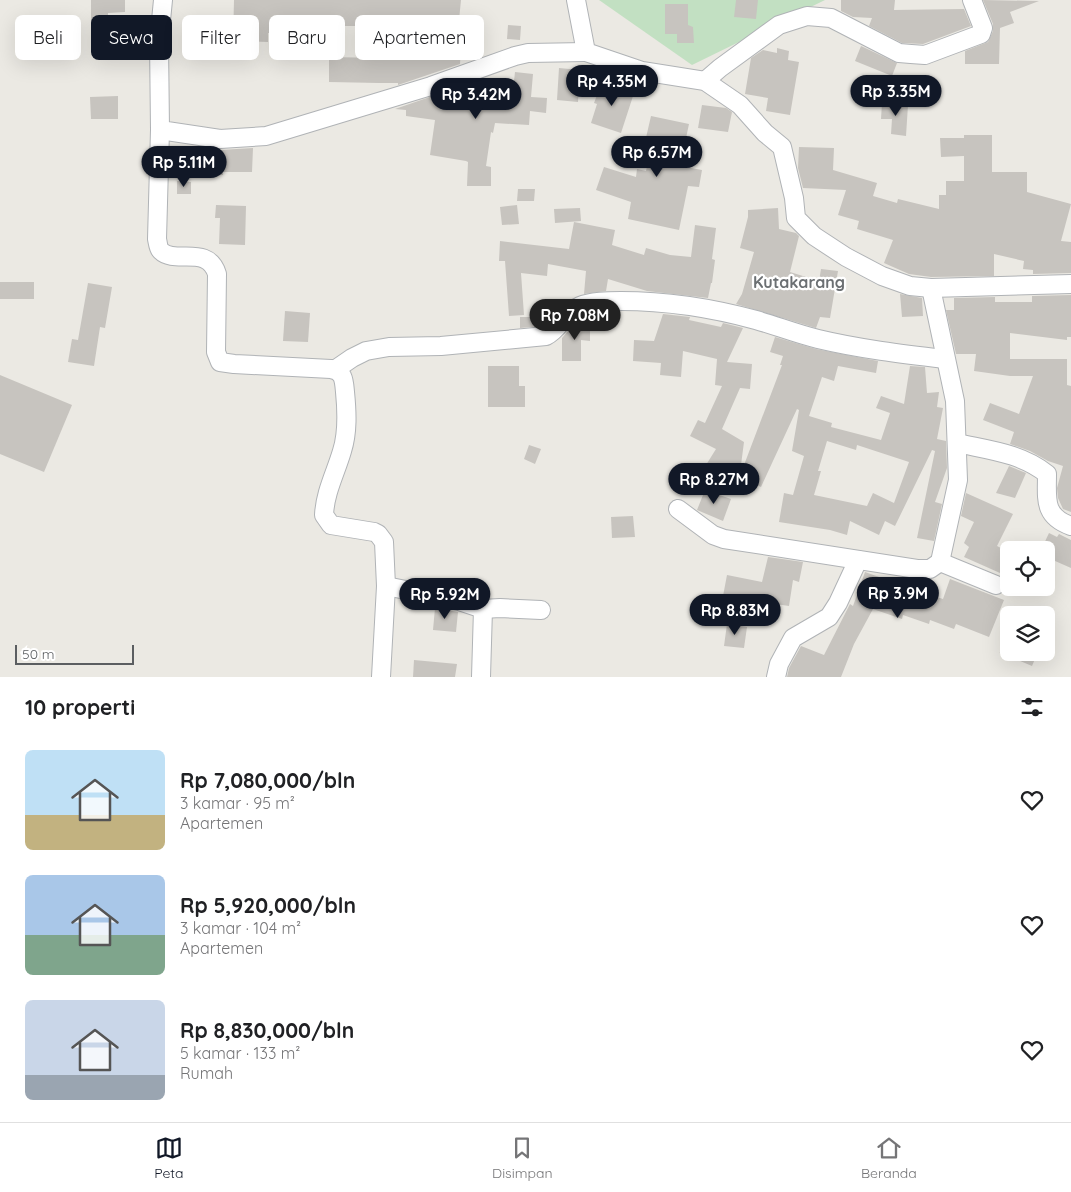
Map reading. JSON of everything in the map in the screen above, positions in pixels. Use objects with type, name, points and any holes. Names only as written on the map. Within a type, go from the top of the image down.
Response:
[{"type":"street","points":[[163,0],[159,41],[158,246],[167,254],[207,259],[216,268],[216,352],[220,362],[336,370],[339,371],[344,379],[347,417],[343,449],[326,497],[324,514],[331,525],[374,532],[384,542],[386,586],[382,677]]},
{"type":"street","points":[[576,0],[586,52]]},
{"type":"street","points":[[705,81],[779,25],[807,16],[831,18],[899,53],[925,55],[981,34],[983,28],[972,0]]},
{"type":"street","points":[[160,130],[220,139],[266,136],[431,86],[516,56],[528,53],[586,52],[642,71],[705,81],[740,106],[765,133],[782,147],[794,198],[796,218],[814,236],[882,276],[910,286],[931,288],[1071,284]]},
{"type":"street","points":[[678,509],[713,535],[724,539],[917,569],[930,569],[940,562],[958,480],[957,443],[955,401],[931,288]]},
{"type":"street","points":[[336,370],[352,358],[366,351],[381,348],[441,346],[546,336],[551,333],[567,314],[580,306],[614,301],[647,302],[705,308],[816,338],[881,352],[945,359]]},
{"type":"street","points":[[957,443],[1017,456],[1036,465],[1048,474],[1046,504],[1057,520],[1071,526]]},
{"type":"street","points":[[776,677],[779,664],[793,638],[829,617],[838,603],[858,560]]},
{"type":"street","points":[[940,562],[996,585]]},
{"type":"street","points":[[386,586],[459,600],[483,610],[500,608],[541,610]]},
{"type":"street","points":[[481,677],[483,610]]},
{"type":"green space","points":[[599,0],[825,0],[692,65]]},
{"type":"building","points":[[91,0],[125,0],[125,12],[91,15]]},
{"type":"building","points":[[234,0],[461,0],[460,15],[355,15],[355,26],[345,26],[345,15],[269,15],[268,42],[259,42],[259,15],[234,15]]},
{"type":"building","points":[[736,0],[758,0],[756,19],[734,17]]},
{"type":"building","points":[[841,0],[895,0],[894,10],[964,9],[971,26],[923,44],[902,43],[869,26],[872,18],[853,17],[841,11]]},
{"type":"building","points":[[983,0],[1039,1],[1010,12],[1014,23],[1000,28],[999,64],[965,64],[965,51],[988,42],[993,31],[993,24]]},
{"type":"building","points":[[665,4],[688,4],[688,25],[693,27],[694,43],[677,43],[677,34],[665,34]]},
{"type":"building","points":[[508,25],[521,26],[520,40],[507,39]]},
{"type":"building","points":[[861,46],[897,63],[892,76],[855,61]]},
{"type":"building","points":[[777,48],[789,51],[788,60],[799,62],[790,115],[766,111],[768,98],[745,94],[751,58],[763,50],[777,53]]},
{"type":"building","points":[[345,57],[355,58],[355,60],[460,60],[460,64],[398,85],[398,83],[329,82],[329,60],[345,60]]},
{"type":"building","points":[[559,68],[580,70],[578,102],[557,100]]},
{"type":"building","points":[[515,72],[533,74],[531,97],[547,98],[546,113],[530,111],[529,125],[495,123],[493,133],[491,132],[486,166],[491,167],[491,186],[467,186],[468,162],[430,155],[435,120],[406,116],[406,110],[395,109],[479,80],[479,82],[514,81]]},
{"type":"building","points":[[602,82],[634,93],[621,133],[591,123],[597,104],[594,103]]},
{"type":"building","points":[[118,96],[118,119],[91,119],[90,97]]},
{"type":"building","points":[[882,103],[908,105],[906,136],[891,134],[892,119],[881,119]]},
{"type":"building","points":[[702,105],[726,108],[732,112],[728,132],[698,128]]},
{"type":"building","points":[[651,116],[689,124],[680,166],[702,170],[699,187],[688,186],[679,230],[628,219],[631,202],[596,190],[604,167],[636,177],[637,169],[646,171],[652,143],[645,142]]},
{"type":"building","points":[[964,135],[992,135],[992,172],[1027,172],[1027,192],[1071,204],[1061,241],[1071,242],[1071,273],[1033,274],[1033,270],[1023,269],[1024,261],[994,254],[994,276],[931,277],[909,274],[884,263],[893,240],[857,229],[859,221],[838,215],[846,190],[803,188],[798,168],[799,147],[834,148],[833,170],[877,183],[873,196],[897,203],[898,199],[939,209],[939,195],[946,195],[946,181],[964,181],[964,156],[941,157],[940,138],[964,138]]},
{"type":"building","points":[[188,146],[220,150],[253,148],[252,172],[223,172],[223,175],[188,175]]},
{"type":"building","points":[[177,181],[191,182],[191,194],[177,194]]},
{"type":"building","points":[[518,189],[535,189],[534,201],[517,201]]},
{"type":"building","points":[[216,205],[246,206],[245,245],[219,244],[220,218],[215,218]]},
{"type":"building","points":[[517,205],[519,224],[502,225],[500,207]]},
{"type":"building","points":[[580,208],[581,221],[555,223],[554,209]]},
{"type":"building","points":[[778,208],[779,229],[796,233],[799,236],[790,272],[819,281],[821,269],[838,271],[830,318],[820,317],[816,328],[736,304],[742,294],[754,252],[740,248],[748,210]]},
{"type":"building","points":[[574,222],[615,230],[612,245],[644,255],[646,248],[670,255],[691,257],[695,225],[716,228],[712,259],[715,260],[708,298],[647,291],[608,279],[606,291],[584,294],[586,271],[548,264],[547,276],[521,273],[524,315],[509,316],[505,261],[499,261],[500,241],[569,249]]},
{"type":"building","points":[[0,282],[34,282],[34,299],[0,299]]},
{"type":"building","points":[[88,283],[112,287],[105,328],[100,327],[94,366],[68,362],[72,339],[78,340]]},
{"type":"building","points":[[900,294],[922,298],[923,316],[902,317]]},
{"type":"building","points":[[1071,295],[1071,337],[1067,337],[1067,340],[1010,333],[1010,359],[1067,359],[1067,385],[1071,386],[1071,512],[1063,509],[1058,498],[1057,488],[1063,466],[1010,444],[1014,432],[983,420],[990,403],[1019,414],[1033,376],[1010,376],[974,371],[976,354],[956,354],[946,310],[954,310],[954,298],[995,297],[995,302],[1032,302],[1032,296]]},
{"type":"building","points":[[285,311],[310,313],[308,342],[283,341]]},
{"type":"building","points":[[663,314],[690,317],[689,320],[721,327],[723,323],[743,328],[727,362],[752,364],[750,389],[740,388],[722,429],[744,442],[741,465],[744,465],[782,365],[780,365],[783,356],[770,352],[775,337],[816,349],[878,361],[876,373],[838,366],[834,381],[822,377],[809,416],[832,423],[831,427],[881,440],[890,413],[876,408],[881,396],[904,404],[910,366],[925,367],[927,393],[939,392],[937,407],[943,408],[937,439],[946,441],[947,468],[935,502],[942,504],[934,541],[917,538],[935,451],[932,450],[895,526],[885,521],[879,535],[850,521],[847,535],[830,530],[779,522],[784,493],[793,495],[804,456],[792,451],[799,410],[797,409],[761,487],[739,477],[737,484],[706,465],[716,449],[690,436],[698,420],[705,423],[722,386],[715,385],[717,359],[683,351],[681,377],[660,375],[661,363],[633,361],[634,340],[654,341]],"holes":[[[827,441],[856,450],[857,445],[909,462],[894,503],[873,493],[867,506],[814,495],[821,471],[818,471]]]},
{"type":"building","points":[[520,317],[549,317],[549,320],[542,326],[520,328]]},
{"type":"building","points":[[578,320],[590,320],[590,341],[581,340],[581,361],[562,361],[562,338]]},
{"type":"building","points":[[488,366],[519,366],[519,386],[525,386],[525,407],[488,407]]},
{"type":"building","points":[[0,375],[72,405],[44,472],[0,454]]},
{"type":"building","points":[[529,445],[541,449],[535,464],[524,459]]},
{"type":"building","points":[[1009,466],[1026,473],[1015,498],[996,493]]},
{"type":"building","points":[[705,490],[731,499],[723,521],[697,510]]},
{"type":"building","points":[[966,493],[1013,514],[997,546],[1000,548],[1000,573],[964,557],[969,547],[964,543],[974,522],[961,516]]},
{"type":"building","points":[[633,516],[635,537],[612,538],[611,517]]},
{"type":"building","points":[[1049,533],[1057,537],[1059,534],[1071,540],[1071,568],[1055,561],[1055,541],[1045,541]]},
{"type":"building","points":[[768,557],[803,562],[799,582],[793,580],[789,606],[723,596],[727,575],[762,582]]},
{"type":"building","points":[[865,572],[896,583],[897,580],[913,585],[912,589],[943,599],[950,579],[1004,600],[989,637],[956,624],[954,629],[930,620],[929,624],[903,615],[902,619],[873,609],[854,644],[841,677],[787,677],[789,668],[801,646],[824,655],[850,604],[853,606]]},
{"type":"building","points":[[435,608],[458,612],[456,632],[433,630]]},
{"type":"building","points":[[727,624],[747,627],[744,648],[724,646]]},
{"type":"building","points":[[414,660],[457,664],[455,677],[413,677]]},
{"type":"building","points":[[1020,661],[1034,661],[1032,666]]},
{"type":"district","name":"Kutakarang","points":[[799,282]]}]
